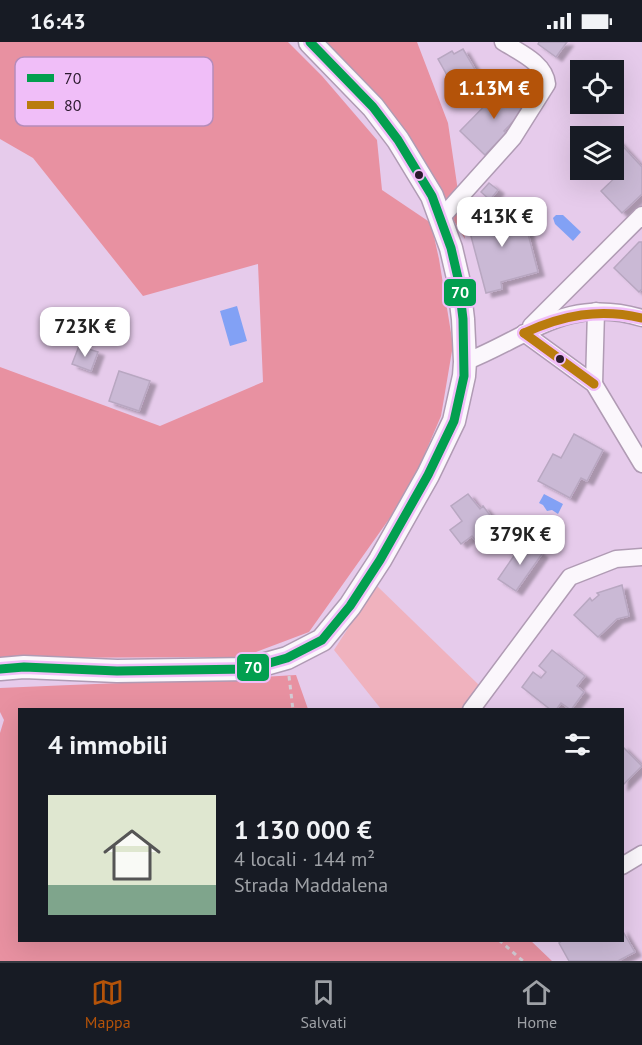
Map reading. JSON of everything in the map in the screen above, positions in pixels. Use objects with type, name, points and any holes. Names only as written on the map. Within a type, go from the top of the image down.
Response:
[{"type":"street","points":[[0,669],[24,667],[117,671],[248,669],[287,658],[322,640],[350,606],[381,560],[428,475],[454,420],[461,393],[465,362],[458,278],[451,248],[442,217],[420,174],[392,132],[373,107],[310,42]]},
{"type":"street","points":[[442,217],[513,138],[547,84],[546,76],[540,67],[502,42]]},
{"type":"street","points":[[524,333],[642,214]]},
{"type":"street","points":[[465,362],[544,323],[596,311],[625,313],[642,318]]},
{"type":"street","points":[[594,384],[596,311]]},
{"type":"street","points":[[524,333],[594,384],[642,464]]},
{"type":"street","points":[[472,708],[570,576],[616,559],[642,556]]},
{"type":"street","points":[[624,865],[642,854]]},
{"type":"path","points":[[287,658],[293,708]]},
{"type":"path","points":[[501,942],[523,961]]},
{"type":"shaded area","points":[[0,42],[288,42],[322,76],[377,140],[382,190],[431,223],[453,345],[441,416],[409,491],[309,632],[243,657],[0,658],[0,367],[160,426],[263,382],[258,264],[143,296],[33,158],[0,139]]},
{"type":"shaded area","points":[[318,42],[417,42],[448,123],[465,239],[385,107]]},
{"type":"shaded area","points":[[376,585],[480,686],[464,708],[380,708],[334,650]]},
{"type":"shaded area","points":[[296,675],[308,708],[18,708],[18,942],[532,942],[552,961],[0,961],[0,733],[4,720],[0,712],[0,688]]},
{"type":"water","points":[[556,215],[563,215],[581,232],[573,241],[555,224],[553,218]]},
{"type":"water","points":[[237,306],[247,341],[230,346],[220,311]]},
{"type":"water","points":[[544,494],[563,504],[558,514],[552,510],[547,511],[539,503]]},
{"type":"building","points":[[539,42],[567,42],[556,57],[538,44]]},
{"type":"building","points":[[463,49],[476,71],[452,84],[438,59],[452,51],[454,54]]},
{"type":"building","points":[[505,85],[527,107],[485,155],[460,131]]},
{"type":"building","points":[[624,148],[642,167],[642,194],[622,213],[601,191],[613,180],[624,180]]},
{"type":"building","points":[[489,183],[498,190],[490,200],[481,192]]},
{"type":"building","points":[[521,207],[538,272],[501,282],[502,289],[486,293],[467,221]]},
{"type":"building","points":[[639,242],[642,242],[642,289],[639,292],[614,268]]},
{"type":"building","points":[[79,346],[98,352],[91,371],[72,364]]},
{"type":"building","points":[[119,371],[150,381],[139,411],[109,401]]},
{"type":"building","points":[[574,434],[603,450],[587,481],[581,478],[570,498],[538,481],[553,454],[561,458]]},
{"type":"building","points":[[468,494],[480,509],[483,506],[496,523],[475,540],[472,536],[461,544],[450,530],[462,521],[451,506]]},
{"type":"building","points":[[524,541],[542,554],[516,591],[498,579]]},
{"type":"building","points":[[622,585],[629,616],[617,619],[598,637],[574,615],[590,598],[592,601],[599,595],[597,593]]},
{"type":"building","points":[[552,650],[585,676],[577,686],[584,692],[572,708],[561,703],[557,708],[548,708],[522,687],[533,672],[541,678],[546,672],[539,666]]},
{"type":"building","points":[[624,748],[642,766],[624,784]]},
{"type":"building","points":[[624,933],[635,952],[618,961],[569,961],[559,943],[624,942]]},
{"type":"transit line","name":"70","points":[[0,669],[24,667],[117,671],[248,669],[287,658],[322,640],[350,606],[380,560],[428,475],[454,421],[464,376],[463,319],[458,278],[451,248],[432,196],[398,140],[373,107],[310,42]]},
{"type":"transit line","name":"80","points":[[524,333],[553,322],[582,315],[611,314],[642,318]]},
{"type":"transit line","name":"80","points":[[524,333],[594,384]]}]
